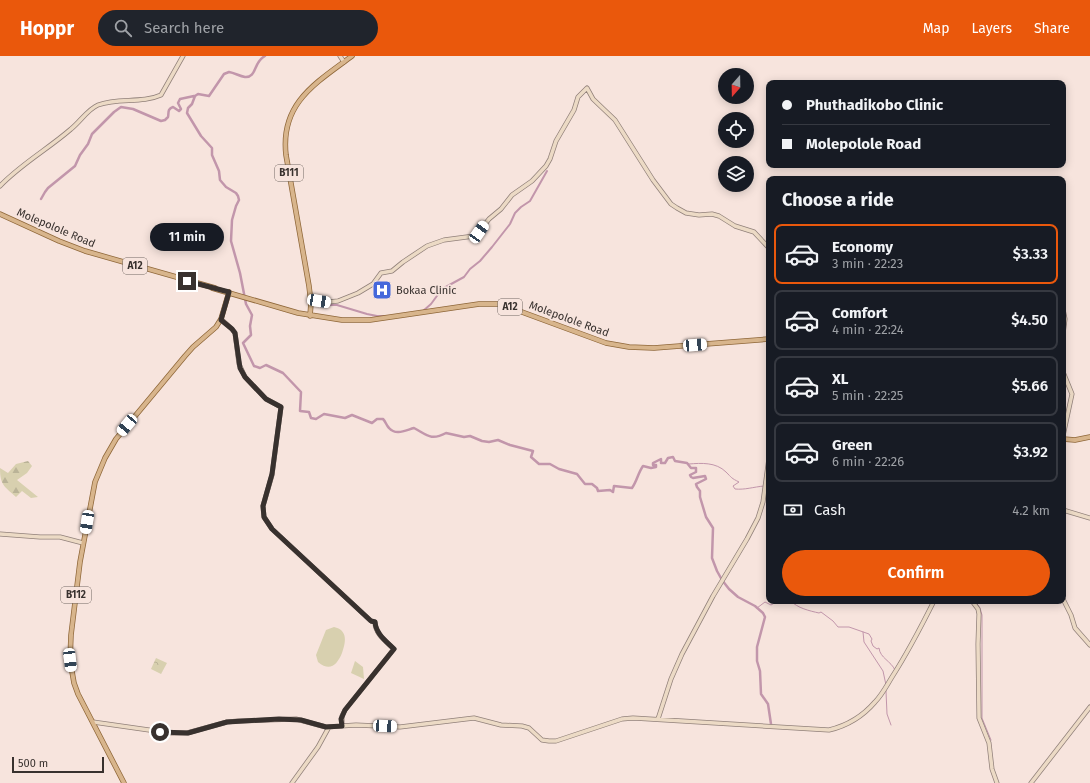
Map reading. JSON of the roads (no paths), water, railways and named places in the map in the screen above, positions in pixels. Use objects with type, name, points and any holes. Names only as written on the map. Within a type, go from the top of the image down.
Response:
[{"type":"main road","name":"B111","points":[[310,316],[311,299],[286,155],[286,133],[292,113],[304,94],[318,81],[352,56]]},
{"type":"main road","name":"Molepolole Road","points":[[0,214],[59,241],[212,288],[228,295]]},
{"type":"main road","name":"Molepolole Road","points":[[212,288],[228,295],[242,297],[310,316],[338,320],[364,320],[479,304],[496,304],[506,306],[606,342],[624,346],[654,348],[766,339]]},
{"type":"main road","name":"B112","points":[[124,783],[77,690],[70,660],[71,635],[83,543],[93,489],[99,471],[119,435],[185,356],[196,344],[214,330],[221,320],[228,295]]},
{"type":"main road","points":[[304,314],[311,311]]},
{"type":"main road","points":[[1066,439],[1075,440],[1089,437]]},
{"type":"street","points":[[0,186],[15,171],[76,125],[95,106],[115,100],[140,101],[152,99],[161,95],[183,56]]},
{"type":"street","points":[[340,56],[344,62]]},
{"type":"street","points":[[311,299],[328,302],[338,301],[358,293],[373,284],[381,273],[392,271],[427,246],[438,242],[474,236],[477,234],[512,195],[532,181],[546,166],[556,141],[574,110],[578,97],[587,88],[593,99],[616,120],[653,180],[671,204],[686,213],[699,215],[712,214],[720,216],[735,226],[754,232],[765,245]]},
{"type":"street","points":[[221,320],[235,333],[240,368],[245,377],[266,399],[281,407],[272,474],[263,506],[265,520],[272,529],[313,568],[371,621],[375,622],[375,626],[380,636],[394,649],[345,710],[341,719],[342,726]]},
{"type":"street","points":[[1066,380],[1072,395],[1066,422]]},
{"type":"street","points":[[658,719],[676,666],[722,581],[754,528],[761,509],[766,484]]},
{"type":"street","points":[[1066,511],[1090,518]]},
{"type":"street","points":[[0,534],[60,537],[83,543]]},
{"type":"street","points":[[93,722],[170,733],[188,733],[227,722],[238,721],[296,719],[329,727],[356,725],[403,727],[474,718],[501,725],[526,727],[539,738],[549,742],[633,718],[822,730],[842,727],[864,712],[877,700],[913,643],[932,604]]},
{"type":"street","points":[[974,604],[978,609],[979,614],[979,718],[989,743],[992,770],[997,783]]},
{"type":"street","points":[[1066,604],[1075,628],[1090,645]]},
{"type":"street","points":[[1031,783],[1090,708]]},
{"type":"street","points":[[292,783],[318,747],[329,727]]},
{"type":"waterway","points":[[265,56],[258,62],[252,75],[249,77],[243,77],[229,72],[224,74],[209,96],[198,94],[195,96],[192,104],[188,108],[187,113],[201,136],[212,148],[212,155],[219,171],[220,180],[226,187],[238,196],[239,200],[232,220],[231,241],[240,273],[246,304],[252,315],[250,326],[251,335],[243,343],[254,366],[260,368],[266,365],[283,373],[301,392],[300,411],[309,412],[311,418],[316,419],[324,414],[345,418],[352,415],[372,423],[377,419],[383,419],[389,428],[395,432],[401,432],[414,428],[433,437],[446,433],[464,437],[470,436],[489,442],[498,440],[533,451],[531,457],[539,464],[550,464],[559,469],[577,474],[585,484],[592,484],[598,491],[610,490],[613,492],[614,486],[632,488],[643,466],[651,468],[656,467],[653,463],[661,459],[661,463],[665,463],[668,458],[673,457],[675,461],[687,463],[691,468],[696,468],[696,472],[690,475],[691,477],[705,476],[706,479],[696,484],[700,491],[700,497],[706,517],[713,528],[712,558],[717,571],[729,589],[738,597],[755,606],[763,613],[765,617],[757,647],[757,661],[760,671],[761,694],[768,704],[771,724]]},
{"type":"waterway","points":[[41,199],[48,188],[75,166],[92,134],[121,107],[133,109],[161,121],[168,117],[169,110],[171,108],[173,107],[179,111],[181,109],[178,103],[180,99],[194,96]]},
{"type":"waterway","points":[[423,311],[431,304],[442,289],[464,277],[470,269],[480,261],[510,224],[515,213],[530,201],[547,171]]},
{"type":"waterway","points":[[313,304],[337,305],[367,314],[389,316]]},
{"type":"waterway","points":[[687,463],[718,466],[733,479],[739,482],[733,486],[735,489],[764,486]]},
{"type":"waterway","points":[[757,608],[766,602]]},
{"type":"waterway","points":[[769,604],[773,604]]},
{"type":"waterway","points":[[795,604],[804,609],[819,613],[821,612],[838,627],[849,627],[869,634],[872,639],[871,641],[873,646],[877,649],[879,648],[883,657],[895,670]]},
{"type":"waterway","points":[[977,604],[982,615],[982,718],[991,740]]},
{"type":"waterway","points":[[863,632],[864,642],[883,671],[886,685]]},
{"type":"waterway","points":[[886,691],[887,714],[891,725]]},
{"type":"place","name":"Bokaa Clinic","points":[[382,290]]}]
